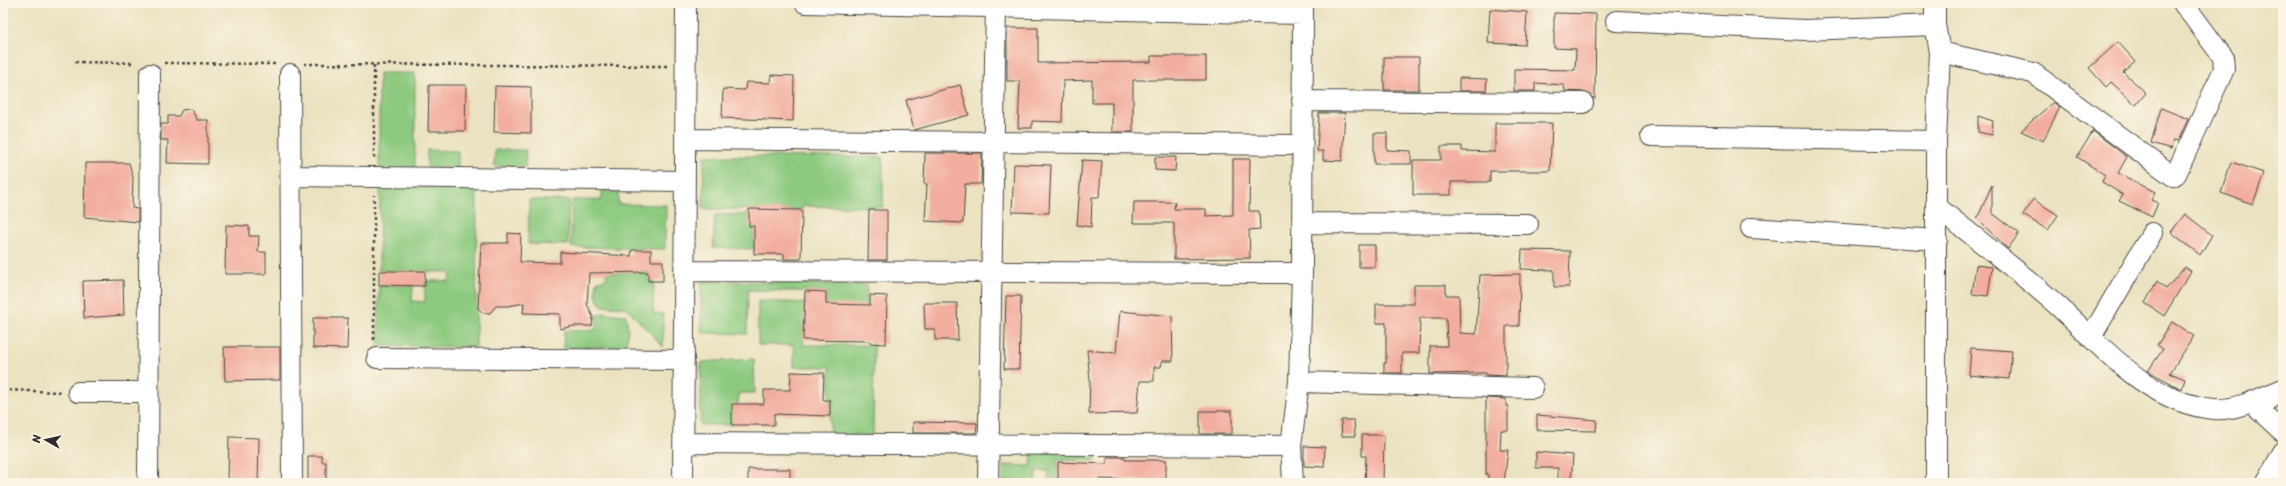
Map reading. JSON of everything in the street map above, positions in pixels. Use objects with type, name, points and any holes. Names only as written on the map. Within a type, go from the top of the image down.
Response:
[{"type":"street","points":[[683,483],[686,3]]},
{"type":"street","points":[[805,3],[1303,8],[1302,273],[1299,382],[1291,446],[1293,483]]},
{"type":"street","points":[[1935,3],[1935,25],[1940,52],[1936,141],[1936,483]]},
{"type":"street","points":[[1940,52],[2033,73],[2173,176],[2176,174],[2224,69],[2223,57],[2182,3]]},
{"type":"street","points":[[988,483],[996,5]]},
{"type":"street","points":[[1616,21],[1804,30],[1935,25]]},
{"type":"street","points":[[148,483],[150,67]]},
{"type":"street","points":[[290,67],[292,483]]},
{"type":"street","points":[[1302,101],[1583,103]]},
{"type":"street","points":[[1651,136],[1936,141]]},
{"type":"street","points":[[685,139],[1302,144]]},
{"type":"street","points":[[291,176],[685,181]]},
{"type":"street","points":[[1936,206],[2027,279],[2129,373],[2166,395],[2190,404],[2214,409],[2230,408],[2279,390]]},
{"type":"street","points":[[1302,223],[1528,224]]},
{"type":"street","points":[[1752,228],[1937,240]]},
{"type":"street","points":[[2091,337],[2152,233]]},
{"type":"street","points":[[684,271],[1302,273]]},
{"type":"street","points":[[377,358],[684,360]]},
{"type":"street","points":[[1299,382],[1533,388]]},
{"type":"street","points":[[2279,390],[2259,410],[2283,432]]},
{"type":"street","points":[[78,392],[148,392]]},
{"type":"street","points":[[684,443],[1291,446]]},
{"type":"street","points":[[2266,483],[2283,452]]},
{"type":"path","points":[[75,62],[150,67],[290,67],[374,65],[686,66]]},
{"type":"path","points":[[374,65],[374,357],[377,358]]},
{"type":"path","points":[[3,390],[78,392]]},
{"type":"green space","points":[[379,73],[415,73],[415,171],[379,170]]},
{"type":"green space","points":[[427,150],[458,151],[458,168],[427,167]]},
{"type":"green space","points":[[495,150],[526,150],[525,167],[494,166]]},
{"type":"green space","points":[[704,156],[883,157],[883,207],[803,206],[802,210],[703,209]]},
{"type":"green space","points":[[380,186],[477,189],[476,347],[378,346],[379,285],[413,286],[412,301],[425,302],[425,281],[450,281],[450,272],[379,271]]},
{"type":"green space","points":[[602,191],[618,192],[618,204],[666,205],[665,249],[571,247],[572,200],[602,200]]},
{"type":"green space","points":[[529,200],[569,200],[568,245],[528,244]]},
{"type":"green space","points":[[749,214],[754,226],[754,249],[713,248],[715,215]]},
{"type":"green space","points":[[648,272],[648,281],[654,281],[653,313],[663,314],[663,347],[626,307],[602,306],[596,295],[597,282],[607,278],[606,273]]},
{"type":"green space","points":[[701,281],[867,285],[867,326],[826,307],[826,292],[748,290],[747,334],[701,333]]},
{"type":"green space","points":[[758,301],[812,303],[804,326],[803,345],[874,345],[873,436],[830,435],[830,367],[794,367],[794,345],[758,345]]},
{"type":"green space","points":[[602,313],[626,315],[628,328],[626,347],[563,348],[564,331],[596,330],[597,316]]},
{"type":"green space","points":[[754,359],[755,393],[739,393],[738,404],[732,425],[700,425],[701,362]]},
{"type":"green space","points":[[1032,449],[1096,451],[1096,461],[1057,460],[1056,481],[1048,481],[1049,471],[1036,471],[1036,482],[1003,481],[1003,465],[1031,466]]},
{"type":"building","points":[[1490,9],[1527,12],[1525,45],[1488,43]]},
{"type":"building","points":[[1554,13],[1596,14],[1595,99],[1583,92],[1565,91],[1564,85],[1535,83],[1535,91],[1514,91],[1514,69],[1575,70],[1576,49],[1554,48]]},
{"type":"building","points":[[1007,28],[1038,28],[1038,63],[1151,62],[1151,56],[1206,56],[1206,80],[1133,80],[1133,132],[1112,132],[1112,103],[1092,103],[1092,80],[1063,81],[1062,122],[1032,121],[1032,128],[1018,128],[1020,81],[1007,81]]},
{"type":"building","points":[[2118,42],[2135,61],[2123,72],[2146,93],[2136,105],[2111,82],[2106,87],[2089,68]]},
{"type":"building","points":[[1384,57],[1419,57],[1419,90],[1384,90]]},
{"type":"building","points":[[771,75],[794,76],[793,121],[722,118],[723,89],[745,90],[746,82],[770,83]]},
{"type":"building","points":[[1459,78],[1487,79],[1486,91],[1459,91]]},
{"type":"building","points":[[429,85],[466,85],[465,131],[428,131]]},
{"type":"building","points":[[960,85],[969,115],[914,130],[906,100]]},
{"type":"building","points":[[495,86],[531,87],[531,133],[494,132]]},
{"type":"building","points":[[2053,102],[2060,107],[2043,141],[2021,131]]},
{"type":"building","points":[[2161,108],[2188,119],[2178,141],[2173,140],[2171,149],[2151,143]]},
{"type":"building","points":[[191,109],[197,120],[208,120],[208,164],[167,163],[168,140],[161,140],[161,124],[168,124],[168,116],[179,116],[182,110]]},
{"type":"building","points":[[1319,113],[1345,113],[1342,161],[1323,160],[1323,151],[1317,151]]},
{"type":"building","points":[[1978,116],[1993,121],[1992,135],[1978,132]]},
{"type":"building","points":[[1495,123],[1552,123],[1550,171],[1490,171],[1490,182],[1451,182],[1451,195],[1413,195],[1413,160],[1441,160],[1441,146],[1462,146],[1462,151],[1495,152]]},
{"type":"building","points":[[2093,131],[2127,157],[2118,173],[2155,192],[2151,200],[2158,203],[2152,217],[2119,201],[2123,195],[2102,182],[2105,175],[2077,157]]},
{"type":"building","points":[[1374,133],[1387,133],[1387,150],[1411,151],[1411,164],[1374,164]]},
{"type":"building","points":[[925,153],[982,153],[981,184],[965,184],[963,223],[925,221],[927,184],[924,184]]},
{"type":"building","points":[[1155,157],[1176,157],[1175,171],[1155,170]]},
{"type":"building","points":[[1233,159],[1250,159],[1249,211],[1259,211],[1260,229],[1249,230],[1250,258],[1174,259],[1174,223],[1133,223],[1134,202],[1175,202],[1174,209],[1206,209],[1206,216],[1233,215]]},
{"type":"building","points":[[1082,160],[1102,161],[1099,197],[1092,197],[1091,227],[1077,225]]},
{"type":"building","points":[[2231,162],[2264,173],[2253,204],[2221,193]]},
{"type":"building","points":[[85,163],[129,163],[133,177],[132,208],[138,209],[138,222],[84,217]]},
{"type":"building","points":[[1014,164],[1051,165],[1049,213],[1012,212]]},
{"type":"building","points":[[1992,185],[1992,213],[2019,233],[2008,249],[1977,219]]},
{"type":"building","points":[[2033,199],[2058,215],[2048,230],[2023,215]]},
{"type":"building","points":[[749,209],[802,210],[801,259],[784,259],[784,254],[754,254],[754,226],[749,226]]},
{"type":"building","points":[[869,210],[887,210],[887,260],[868,260]]},
{"type":"building","points":[[2185,214],[2212,235],[2200,255],[2171,232]]},
{"type":"building","points":[[226,225],[249,226],[249,236],[259,236],[258,252],[266,252],[266,274],[225,274]]},
{"type":"building","points":[[508,233],[521,234],[520,262],[560,263],[560,252],[631,256],[632,250],[651,250],[651,261],[663,261],[663,281],[648,281],[648,272],[589,273],[587,304],[593,317],[592,326],[574,326],[560,329],[560,314],[523,313],[524,303],[508,306],[496,306],[490,313],[483,313],[478,308],[481,243],[508,243]]},
{"type":"building","points":[[1359,245],[1375,245],[1375,267],[1359,267]]},
{"type":"building","points":[[1522,250],[1570,251],[1569,287],[1554,287],[1554,270],[1521,269]]},
{"type":"building","points":[[1976,265],[1992,267],[1988,296],[1972,294]]},
{"type":"building","points":[[2185,267],[2191,271],[2164,316],[2145,303],[2157,281],[2166,289]]},
{"type":"building","points":[[379,271],[425,271],[425,286],[379,285]]},
{"type":"building","points":[[1520,274],[1519,326],[1506,326],[1506,376],[1486,375],[1486,373],[1430,374],[1430,346],[1447,346],[1446,318],[1420,318],[1419,353],[1402,353],[1402,373],[1384,373],[1384,363],[1386,363],[1386,323],[1376,323],[1376,304],[1414,304],[1414,285],[1446,285],[1446,295],[1459,295],[1460,333],[1476,334],[1480,275]]},
{"type":"building","points":[[123,280],[124,315],[84,318],[83,281]]},
{"type":"building","points":[[805,291],[826,292],[826,304],[870,305],[870,295],[887,296],[886,344],[870,343],[870,341],[803,340]]},
{"type":"building","points":[[1006,296],[1021,296],[1019,369],[1004,369]]},
{"type":"building","points":[[924,303],[957,303],[958,340],[935,340],[935,329],[925,329]]},
{"type":"building","points":[[1120,311],[1172,316],[1173,361],[1162,361],[1161,367],[1154,367],[1154,381],[1140,381],[1137,413],[1089,414],[1090,380],[1087,350],[1116,353]]},
{"type":"building","points":[[313,318],[348,318],[347,349],[313,348]]},
{"type":"building","points":[[2172,322],[2194,336],[2170,373],[2185,379],[2182,389],[2148,371],[2163,349],[2157,345]]},
{"type":"building","points":[[224,347],[280,347],[280,380],[225,381]]},
{"type":"building","points":[[1971,348],[2012,351],[2009,379],[1969,375]]},
{"type":"building","points":[[791,372],[824,373],[823,400],[830,400],[830,416],[774,414],[774,425],[732,425],[732,404],[764,404],[764,390],[790,390]]},
{"type":"building","points":[[1486,398],[1506,399],[1506,406],[1508,406],[1508,430],[1501,430],[1500,450],[1508,450],[1504,483],[1488,483],[1488,475],[1486,474]]},
{"type":"building","points":[[1200,411],[1232,411],[1232,434],[1200,434]]},
{"type":"building","points":[[1537,415],[1597,420],[1596,431],[1537,430]]},
{"type":"building","points":[[1341,420],[1354,420],[1355,436],[1342,436]]},
{"type":"building","points":[[913,422],[977,423],[976,433],[913,433]]},
{"type":"building","points":[[1362,435],[1384,435],[1383,483],[1365,483],[1366,456],[1362,456]]},
{"type":"building","points":[[229,437],[259,438],[258,483],[228,483]]},
{"type":"building","points":[[1304,446],[1325,447],[1324,467],[1304,466]]},
{"type":"building","points":[[1536,452],[1573,455],[1571,483],[1558,483],[1558,468],[1536,468]]},
{"type":"building","points":[[308,456],[322,456],[322,462],[326,462],[326,483],[308,483]]},
{"type":"building","points":[[1107,457],[1125,457],[1125,460],[1166,460],[1166,483],[1148,483],[1148,480],[1098,479],[1098,483],[1058,481],[1058,462],[1107,464]]},
{"type":"building","points":[[748,469],[790,469],[790,483],[748,483]]}]
